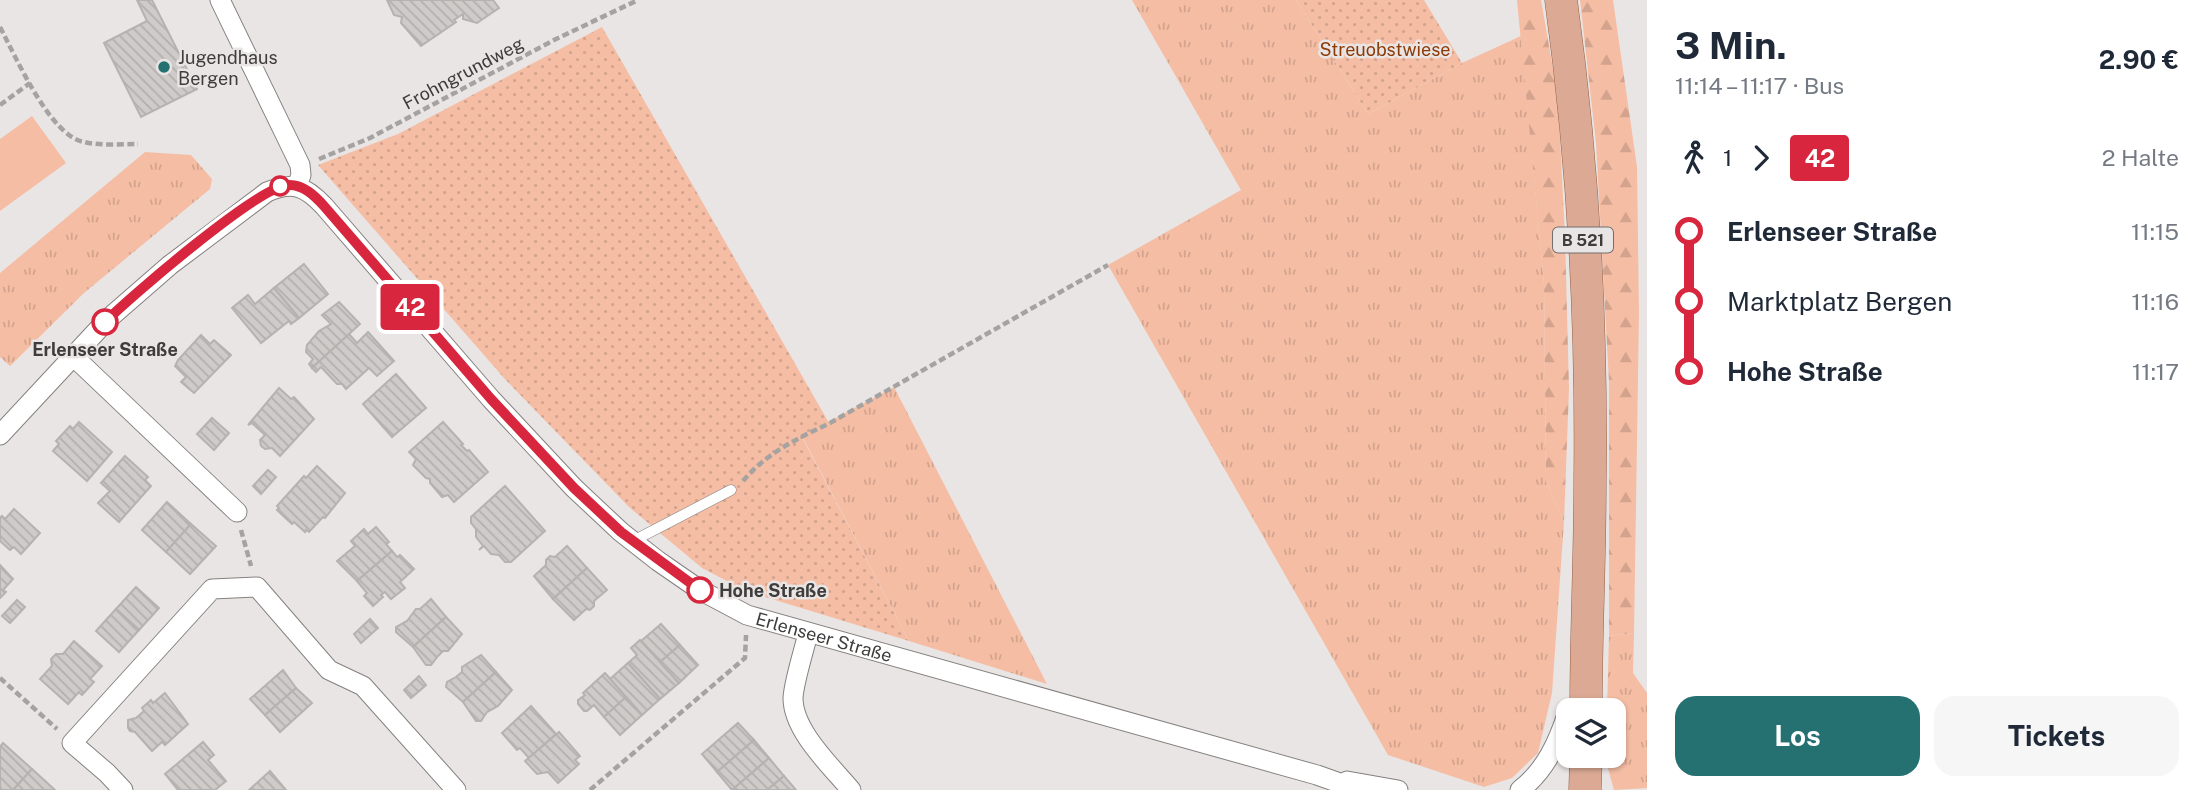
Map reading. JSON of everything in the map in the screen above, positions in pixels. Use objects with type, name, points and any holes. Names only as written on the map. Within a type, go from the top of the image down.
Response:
[{"type":"main road","name":"B 521","points":[[1561,0],[1575,114],[1586,270],[1590,481],[1586,698]]},
{"type":"main road","points":[[1585,790],[1586,768]]},
{"type":"street","points":[[0,435],[108,319],[170,265],[250,204],[280,186],[297,186],[301,175],[300,165],[219,0]]},
{"type":"street","name":"Erlenseer Straße","points":[[297,186],[316,197],[491,399],[574,488],[632,541],[700,590],[747,615],[1317,775],[1359,790]]},
{"type":"street","points":[[73,356],[237,512]]},
{"type":"street","points":[[123,790],[72,743],[212,589],[257,587],[329,670],[363,687],[456,790]]},
{"type":"street","points":[[807,633],[793,698],[798,718],[811,743],[851,790]]},
{"type":"street","points":[[1572,698],[1586,654]]},
{"type":"street","points":[[1520,790],[1531,782],[1549,759],[1556,741]]},
{"type":"street","name":"Erlenseer Straße","points":[[1317,775],[1398,790]]},
{"type":"lane","points":[[632,541],[731,490]]},
{"type":"path","name":"Frohngrundweg","points":[[300,165],[370,138],[556,39],[638,0]]},
{"type":"path","points":[[0,27],[60,130],[84,143],[138,144]]},
{"type":"path","points":[[0,105],[31,83]]},
{"type":"path","points":[[731,490],[740,484],[751,470],[785,446],[1108,265]]},
{"type":"path","points":[[237,512],[257,587]]},
{"type":"path","points":[[590,790],[746,658],[747,615]]},
{"type":"path","points":[[0,678],[72,743]]},
{"type":"green space","points":[[1132,0],[1296,0],[1368,114],[1462,63],[1521,36],[1544,284],[1546,481],[1564,522],[1552,693],[1538,753],[1512,778],[1484,787],[1388,755],[1108,265],[1241,190]]},
{"type":"green space","name":"Streuobstwiese","points":[[1296,0],[1424,0],[1462,63],[1368,114]]},
{"type":"green space","points":[[1517,0],[1541,0],[1558,97],[1569,389],[1564,522],[1546,481],[1544,284]]},
{"type":"green space","points":[[1580,0],[1613,0],[1637,167],[1639,313],[1634,633],[1609,636],[1609,382],[1596,143]]},
{"type":"green space","points":[[602,27],[829,423],[802,437],[909,641],[746,591],[702,568],[629,507],[504,378],[318,165],[398,134]]},
{"type":"green space","points":[[32,116],[66,163],[0,211],[0,139]]},
{"type":"green space","points":[[145,152],[191,155],[212,179],[210,189],[84,293],[10,366],[0,357],[0,273]]},
{"type":"green space","points":[[894,387],[1047,684],[909,641],[802,436]]},
{"type":"green space","points":[[1634,633],[1633,673],[1647,693],[1647,788],[1614,790],[1608,768],[1626,768],[1626,698],[1607,698],[1609,636]]},
{"type":"building","points":[[137,0],[152,0],[197,89],[141,117],[104,43],[147,21]]},
{"type":"building","points":[[387,0],[493,0],[499,8],[477,23],[463,19],[463,14],[454,20],[456,22],[421,46],[401,23],[402,17],[394,15]]},
{"type":"building","points":[[304,264],[328,294],[299,318],[274,288]]},
{"type":"building","points":[[274,288],[299,318],[291,324],[289,321],[261,343],[232,308],[248,295],[255,304]]},
{"type":"building","points":[[339,302],[360,324],[312,368],[309,364],[313,359],[306,352],[307,345],[319,331],[331,324],[322,315]]},
{"type":"building","points":[[368,332],[394,361],[377,376],[369,368],[346,389],[342,384],[337,384],[321,367],[316,372],[312,368],[349,334],[357,343]]},
{"type":"building","points":[[201,335],[210,344],[214,340],[231,355],[194,393],[181,382],[186,377],[175,366]]},
{"type":"building","points":[[396,374],[426,408],[392,437],[363,404]]},
{"type":"building","points":[[279,388],[291,399],[294,397],[314,419],[280,456],[272,448],[265,449],[261,446],[260,440],[265,435],[252,423],[248,425]]},
{"type":"building","points":[[212,418],[229,433],[214,450],[197,434]]},
{"type":"building","points":[[79,422],[112,452],[87,481],[53,451],[59,444],[56,441],[70,426],[73,429]]},
{"type":"building","points":[[443,422],[488,472],[454,502],[448,495],[442,497],[430,483],[430,479],[413,465],[416,459],[409,452]]},
{"type":"building","points":[[125,456],[148,477],[145,480],[151,486],[119,522],[98,503],[110,491],[101,483]]},
{"type":"building","points":[[317,466],[345,493],[325,518],[309,532],[305,532],[294,522],[292,524],[277,510],[277,506],[304,476],[306,478]]},
{"type":"building","points":[[268,470],[276,477],[261,494],[253,486]]},
{"type":"building","points":[[505,486],[545,531],[511,562],[505,562],[499,555],[491,554],[484,546],[479,550],[483,546],[471,523],[471,517]]},
{"type":"building","points":[[167,502],[191,524],[166,552],[142,530]]},
{"type":"building","points":[[14,509],[40,533],[21,554],[14,547],[10,550],[0,541],[0,518],[2,516],[5,519]]},
{"type":"building","points":[[191,524],[216,546],[190,574],[166,552]]},
{"type":"building","points":[[376,527],[389,542],[386,544],[392,551],[357,581],[337,561],[355,546],[351,541],[364,529],[368,534]]},
{"type":"building","points":[[567,546],[587,568],[553,599],[534,576],[546,565],[550,556],[555,557]]},
{"type":"building","points":[[392,551],[414,569],[400,582],[405,588],[391,599],[385,592],[373,606],[364,596],[367,593],[357,581]]},
{"type":"building","points":[[0,565],[13,579],[0,598]]},
{"type":"building","points":[[587,568],[607,590],[594,601],[590,610],[586,609],[574,620],[553,599]]},
{"type":"building","points":[[136,587],[159,608],[139,630],[116,609]]},
{"type":"building","points":[[431,599],[446,617],[413,647],[396,632],[396,627],[407,621],[416,609],[420,609]]},
{"type":"building","points":[[17,600],[25,607],[10,623],[2,616]]},
{"type":"building","points":[[116,609],[139,630],[119,652],[96,631]]},
{"type":"building","points":[[446,617],[462,634],[448,651],[443,651],[431,665],[426,665],[413,647]]},
{"type":"building","points":[[370,619],[378,628],[361,643],[354,634]]},
{"type":"building","points":[[661,624],[680,645],[660,662],[641,641]]},
{"type":"building","points":[[640,640],[679,683],[660,699],[628,663],[637,655],[631,648]]},
{"type":"building","points":[[74,641],[102,666],[90,679],[94,682],[82,695],[79,692],[68,704],[40,679],[52,666],[51,659],[56,654],[63,654]]},
{"type":"building","points":[[680,645],[698,665],[679,683],[660,662]]},
{"type":"building","points":[[481,655],[496,672],[463,702],[446,687],[447,682],[462,672],[462,667]]},
{"type":"building","points":[[628,663],[660,699],[642,715],[610,679]]},
{"type":"building","points":[[283,670],[296,688],[265,715],[250,699]]},
{"type":"building","points":[[496,672],[512,690],[498,706],[487,712],[481,721],[476,721],[463,702]]},
{"type":"building","points":[[605,673],[626,697],[604,717],[594,705],[584,711],[578,700]]},
{"type":"building","points":[[419,676],[426,685],[411,698],[404,690]]},
{"type":"building","points":[[296,688],[312,703],[280,732],[265,715]]},
{"type":"building","points":[[165,693],[188,724],[165,745],[162,742],[152,751],[135,732],[130,731],[128,720],[136,718],[151,700],[153,703]]},
{"type":"building","points":[[626,697],[642,715],[620,735],[604,717]]},
{"type":"building","points":[[531,706],[556,734],[529,758],[520,748],[517,750],[502,733]]},
{"type":"building","points":[[738,723],[754,740],[717,772],[702,754]]},
{"type":"building","points":[[559,732],[580,756],[575,760],[579,764],[558,783],[548,772],[537,774],[525,761]]},
{"type":"building","points":[[754,740],[769,758],[732,790],[717,772]]},
{"type":"building","points":[[203,742],[214,755],[208,760],[226,781],[215,790],[178,790],[165,774]]},
{"type":"building","points":[[3,743],[32,769],[13,790],[0,790],[0,747]]},
{"type":"building","points":[[769,758],[784,776],[767,790],[732,790]]},
{"type":"building","points":[[32,769],[55,790],[13,790]]},
{"type":"building","points":[[270,771],[286,790],[249,790]]},
{"type":"building","points":[[784,776],[796,790],[767,790]]},
{"type":"bus line","name":"42","points":[[105,322],[170,265],[267,192],[289,185],[306,190],[316,197],[491,399],[574,488],[621,532],[700,590]]},
{"type":"place","name":"Jugendhaus Bergen","points":[[164,67]]},
{"type":"place","name":"Erlenseer Straße","points":[[105,322]]},
{"type":"place","name":"Hohe Straße","points":[[700,590]]}]
